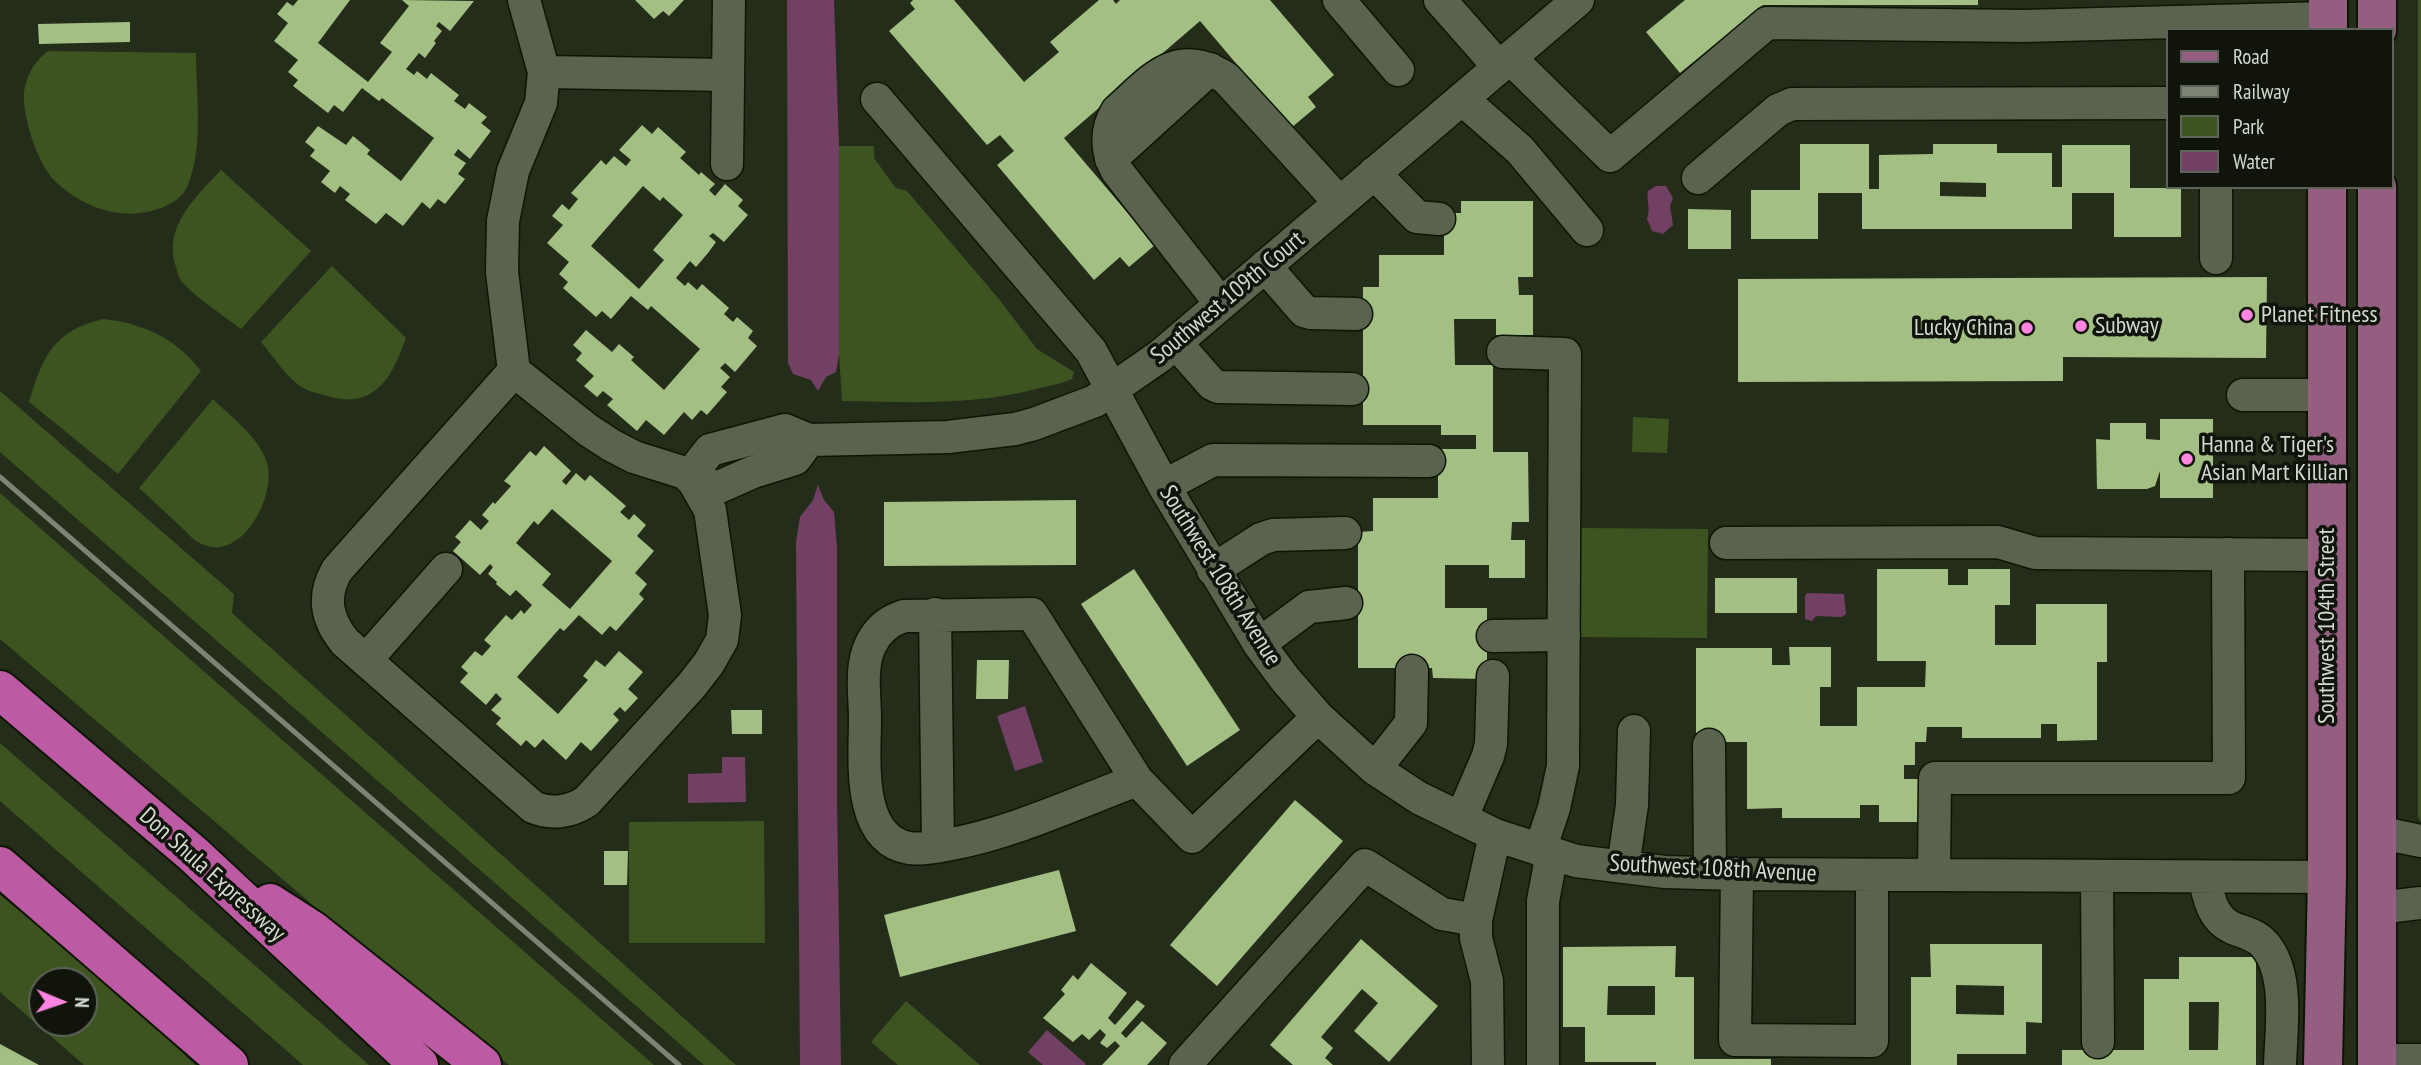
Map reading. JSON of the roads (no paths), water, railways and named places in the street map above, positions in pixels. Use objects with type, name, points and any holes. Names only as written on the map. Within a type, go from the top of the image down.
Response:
[{"type":"highway","name":"Don Shula Expressway","points":[[0,691],[192,854],[419,1065]]},
{"type":"highway","points":[[192,854],[313,930],[482,1065]]},
{"type":"highway","points":[[0,866],[224,1062]]},
{"type":"main road","points":[[2377,0],[2377,28]]},
{"type":"main road","name":"Southwest 104th Street","points":[[2323,1065],[2327,877],[2327,189]]},
{"type":"main road","name":"Southwest 104th Street","points":[[2377,189],[2377,1063]]},
{"type":"main road","points":[[2326,395],[2378,395]]},
{"type":"street","points":[[514,371],[337,570],[328,586],[327,608],[334,628],[345,642],[533,807],[554,811],[569,810],[582,805],[674,707],[709,663],[722,640],[725,615],[710,510],[694,482],[685,473],[634,457],[599,438],[514,371],[502,272],[503,221],[513,171],[541,103],[544,72],[524,0]]},
{"type":"street","points":[[727,164],[729,0]]},
{"type":"street","points":[[1339,0],[1398,69]]},
{"type":"street","points":[[1440,0],[1609,156],[1767,23],[2023,13],[2245,10],[2328,16]]},
{"type":"street","name":"Southwest 109th Court","points":[[694,482],[699,464],[710,450],[785,430],[809,440],[948,437],[1015,429],[1095,401],[1175,343],[1578,0]]},
{"type":"street","points":[[1220,304],[1116,171],[1111,159],[1108,132],[1117,111],[1165,70],[1189,64],[1210,69],[1226,78],[1340,203]]},
{"type":"street","points":[[544,72],[728,75]]},
{"type":"street","name":"Southwest 108th Avenue","points":[[877,99],[1091,351],[1213,570],[1259,644],[1285,679],[1318,717],[1375,769],[1419,798],[1495,835],[1576,861],[1623,867],[1723,874],[2327,877]]},
{"type":"street","points":[[1462,99],[1520,150],[1587,230]]},
{"type":"street","points":[[1698,178],[1778,110],[1792,104],[2166,103]]},
{"type":"street","points":[[1374,173],[1416,217],[1439,219]]},
{"type":"street","points":[[2216,189],[2217,258]]},
{"type":"street","points":[[1265,266],[1304,311],[1317,314],[1356,314]]},
{"type":"street","points":[[1175,343],[1218,387],[1352,389]]},
{"type":"street","points":[[1503,352],[1565,354],[1563,766],[1546,852],[1543,901],[1543,1065]]},
{"type":"street","points":[[2243,395],[2326,395]]},
{"type":"street","points":[[1164,486],[1213,460],[1429,461]]},
{"type":"street","points":[[1213,570],[1261,539],[1273,535],[1345,533]]},
{"type":"street","points":[[1726,542],[1998,542],[2035,553],[2328,555]]},
{"type":"street","points":[[1934,875],[1935,778],[2229,778],[2228,554]]},
{"type":"street","points":[[366,660],[446,569]]},
{"type":"street","points":[[1259,644],[1309,607],[1346,603]]},
{"type":"street","points":[[935,614],[938,846]]},
{"type":"street","points":[[1137,780],[985,836],[938,846],[906,848],[883,833],[869,806],[865,783],[864,664],[870,646],[891,620],[904,616],[1032,614],[1137,780],[1192,837],[1318,717]]},
{"type":"street","points":[[1493,636],[1564,635]]},
{"type":"street","points":[[1375,769],[1411,723],[1412,671]]},
{"type":"street","points":[[1461,818],[1491,744],[1493,676]]},
{"type":"street","points":[[1623,867],[1632,805],[1634,731]]},
{"type":"street","points":[[1709,745],[1735,971],[1735,1040],[1872,1041],[1872,875]]},
{"type":"street","points":[[2377,832],[2421,841]]},
{"type":"street","points":[[1488,1065],[1487,981],[1476,938],[1476,920],[1495,835]]},
{"type":"street","points":[[1185,1065],[1366,865],[1442,914],[1476,920]]},
{"type":"street","points":[[2097,876],[2098,1042]]},
{"type":"street","points":[[2204,877],[2216,916],[2227,925],[2261,941],[2269,950],[2276,966],[2280,994],[2280,1065]]},
{"type":"street","points":[[2378,908],[2421,903]]},
{"type":"street","points":[[2377,1063],[2421,1060]]},
{"type":"water","points":[[787,0],[834,0],[839,146],[839,354],[836,372],[826,377],[818,391],[811,380],[793,374],[788,363]]},
{"type":"water","points":[[1656,186],[1666,186],[1673,198],[1670,206],[1673,225],[1663,234],[1652,231],[1647,219],[1648,191]]},
{"type":"water","points":[[818,485],[824,500],[834,512],[837,548],[841,1065],[800,1065],[796,542],[800,517],[813,500]]},
{"type":"water","points":[[1807,593],[1844,594],[1846,614],[1842,617],[1816,616],[1812,621],[1805,619]]},
{"type":"water","points":[[1025,706],[1043,762],[1015,771],[997,716]]},
{"type":"water","points":[[722,757],[745,757],[746,802],[688,803],[688,774],[722,773]]},
{"type":"water","points":[[1047,1030],[1086,1064],[1043,1065],[1028,1052]]},
{"type":"railway","points":[[0,477],[679,1065]]},
{"type":"place","name":"Planet Fitness","points":[[2247,315]]},
{"type":"place","name":"Subway","points":[[2081,326]]},
{"type":"place","name":"Lucky China","points":[[2027,328]]},
{"type":"place","name":"Hanna & Tiger's Asian Mart Killian","points":[[2187,459]]}]
